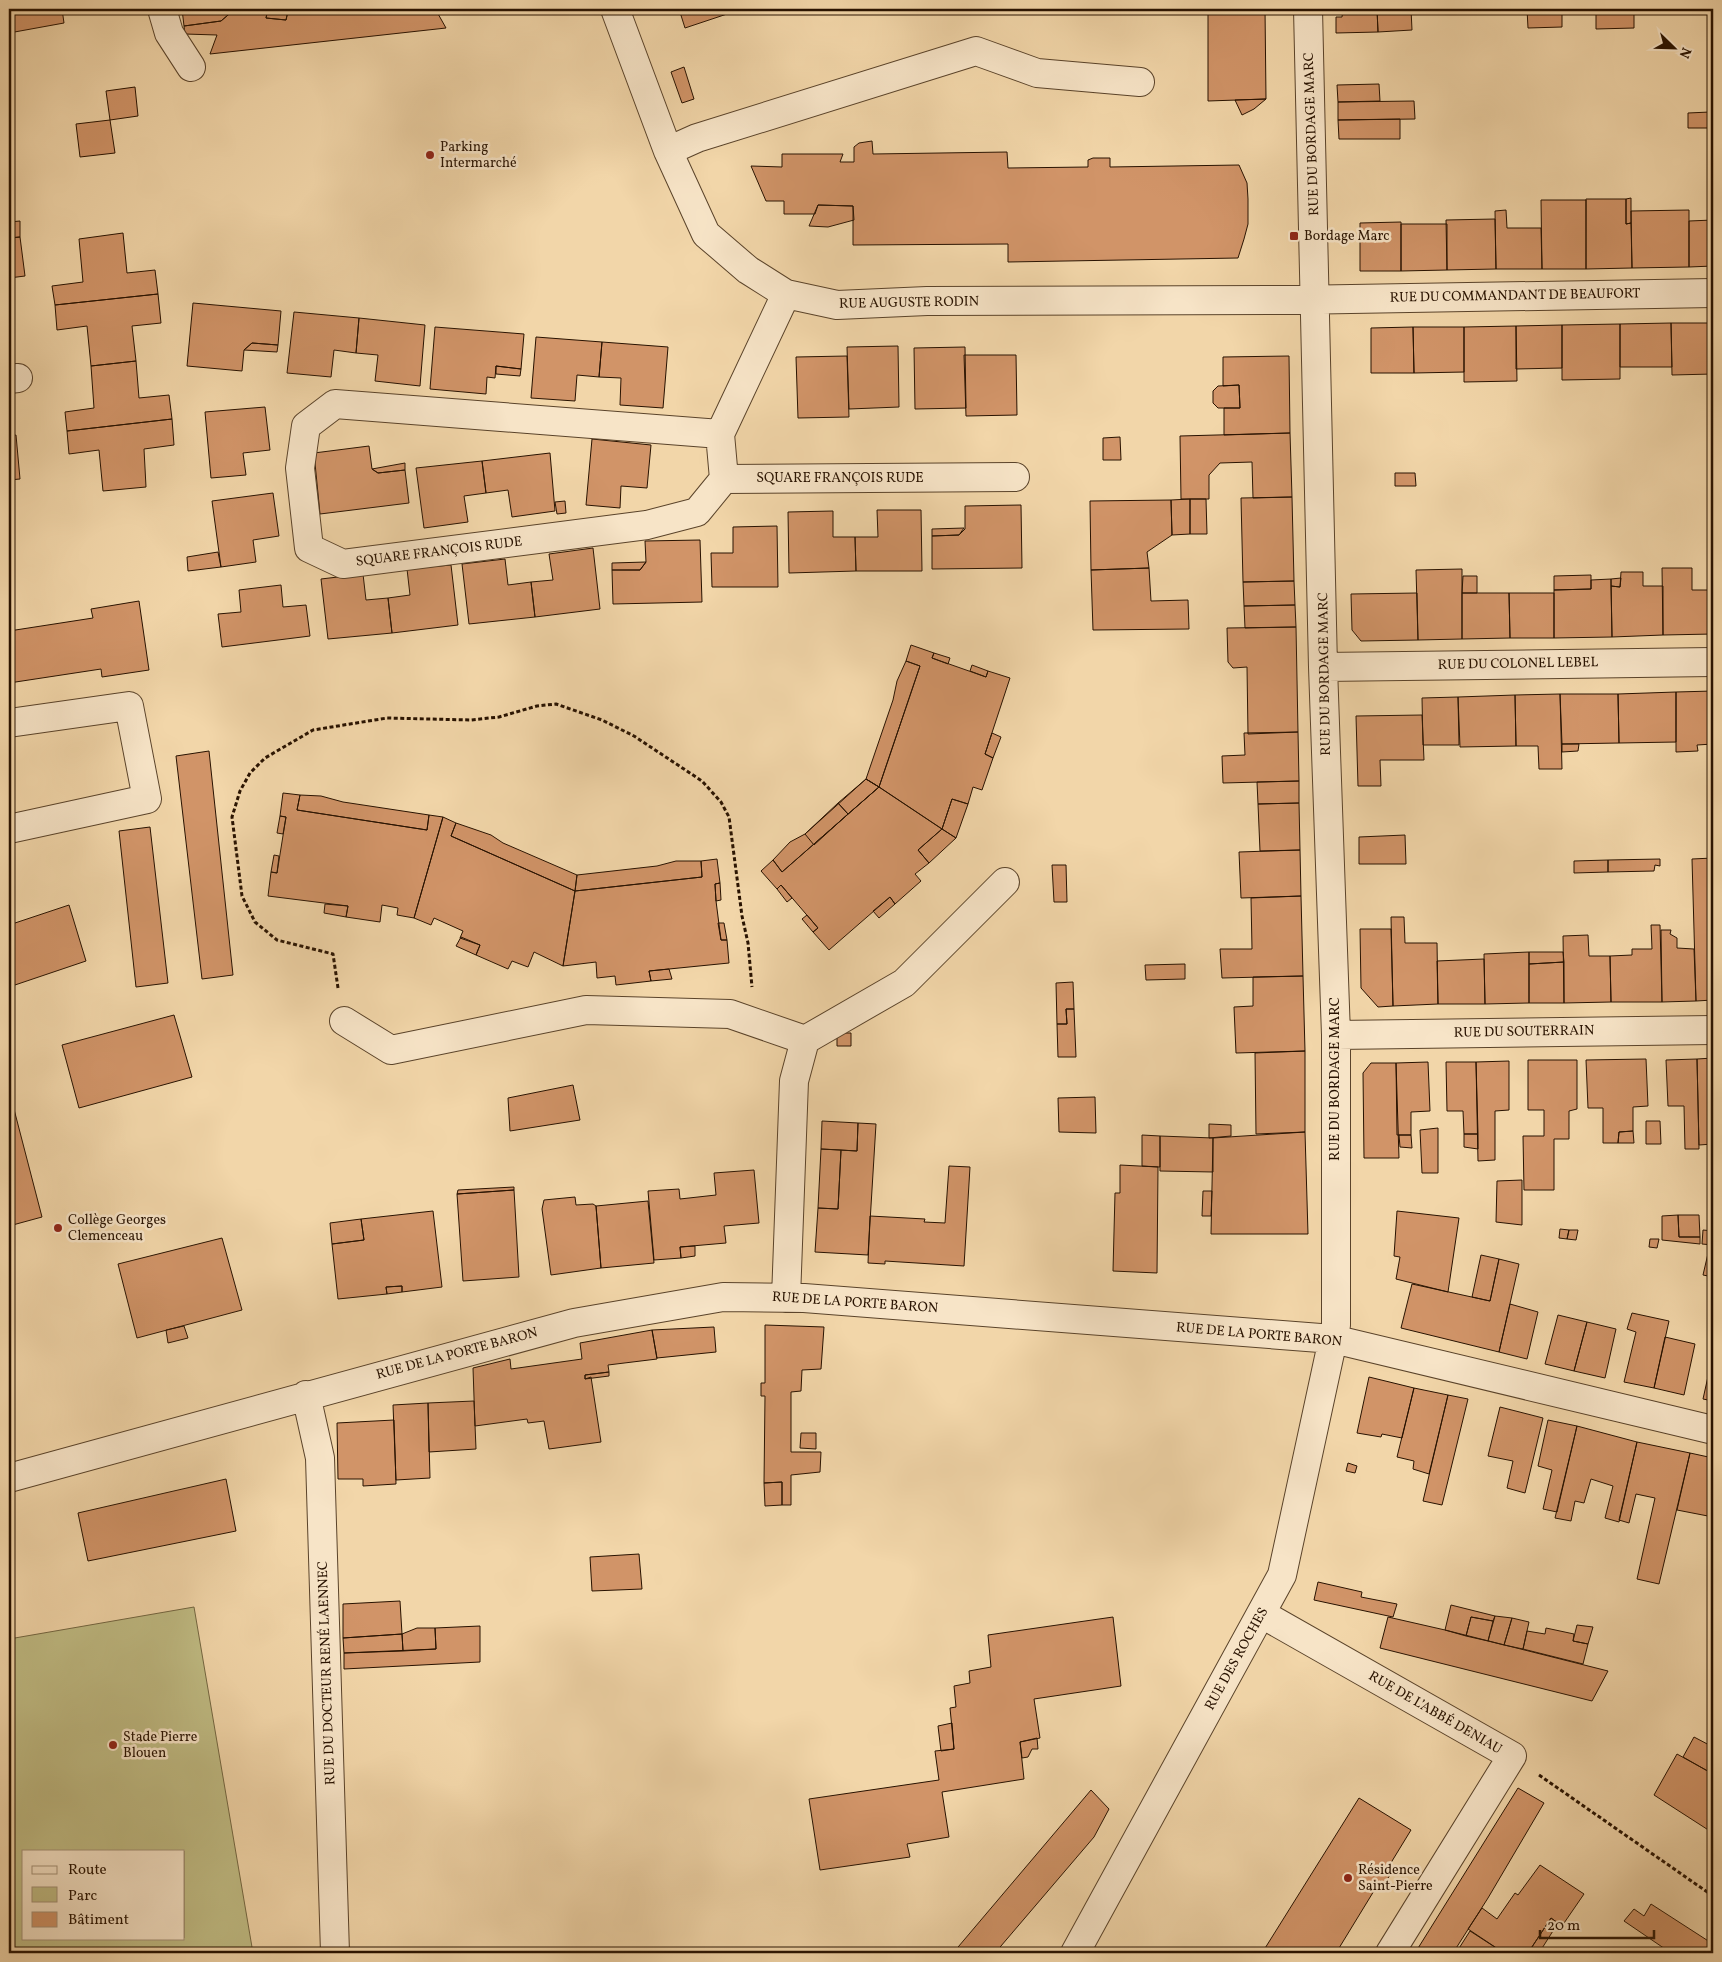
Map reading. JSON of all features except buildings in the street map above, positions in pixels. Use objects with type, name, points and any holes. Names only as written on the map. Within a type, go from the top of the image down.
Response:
[{"type":"street","points":[[162,9],[169,33],[191,67]]},
{"type":"street","name":"RUE AUGUSTE RODIN","points":[[615,9],[668,151],[706,234],[748,270],[786,294],[837,305],[927,301],[1316,300]]},
{"type":"street","name":"RUE DU BORDAGE MARC","points":[[1308,9],[1323,667],[1336,1035],[1336,1325],[1333,1339]]},
{"type":"street","points":[[668,151],[706,135],[976,52],[1037,73],[1140,82]]},
{"type":"street","name":"RUE DU COMMANDANT DE BEAUFORT","points":[[1316,300],[1713,293]]},
{"type":"street","points":[[724,479],[720,434],[786,294]]},
{"type":"street","name":"SQUARE FRANÇOIS RUDE","points":[[720,434],[335,404],[306,426],[300,468],[310,548],[342,564],[647,525],[696,512],[724,479],[1015,477]]},
{"type":"street","name":"RUE DU COLONEL LEBEL","points":[[1323,667],[1713,662]]},
{"type":"street","points":[[9,723],[129,706],[147,799],[9,829]]},
{"type":"street","points":[[786,1298],[794,1081],[805,1040],[904,983],[1005,882]]},
{"type":"street","points":[[344,1021],[391,1050],[586,1010],[730,1014],[805,1040]]},
{"type":"street","name":"RUE DU SOUTERRAIN","points":[[1336,1035],[1713,1030]]},
{"type":"street","name":"RUE DE LA PORTE BARON","points":[[9,1478],[574,1323],[723,1297],[786,1298],[1333,1339],[1713,1430]]},
{"type":"street","name":"RUE DES ROCHES","points":[[1076,1953],[1282,1575],[1333,1339]]},
{"type":"street","name":"RUE DU DOCTEUR RENÉ LAENNEC","points":[[306,1395],[320,1458],[335,1953]]},
{"type":"street","name":"RUE DE L’ABBÉ DENIAU","points":[[1262,1614],[1512,1756],[1390,1953]]},
{"type":"path","points":[[344,1021],[333,954],[277,940],[255,922],[242,896],[232,817],[240,791],[250,773],[265,758],[313,730],[387,718],[471,720],[499,717],[537,706],[556,704],[602,720],[634,736],[702,781],[721,802],[728,817],[742,916],[748,943],[753,1022]]},
{"type":"path","points":[[1512,1756],[1713,1896]]},
{"type":"green space","name":"Stade Pierre Blouen","points":[[194,1607],[253,1953],[9,1953],[9,1639]]},
{"type":"place","name":"Parking Intermarché","points":[[430,155]]},
{"type":"place","name":"Bordage Marc","points":[[1294,236]]},
{"type":"place","name":"Collège Georges Clemenceau","points":[[58,1228]]},
{"type":"place","name":"Stade Pierre Blouen","points":[[113,1745]]},
{"type":"place","name":"Résidence Saint-Pierre","points":[[1348,1878]]}]
